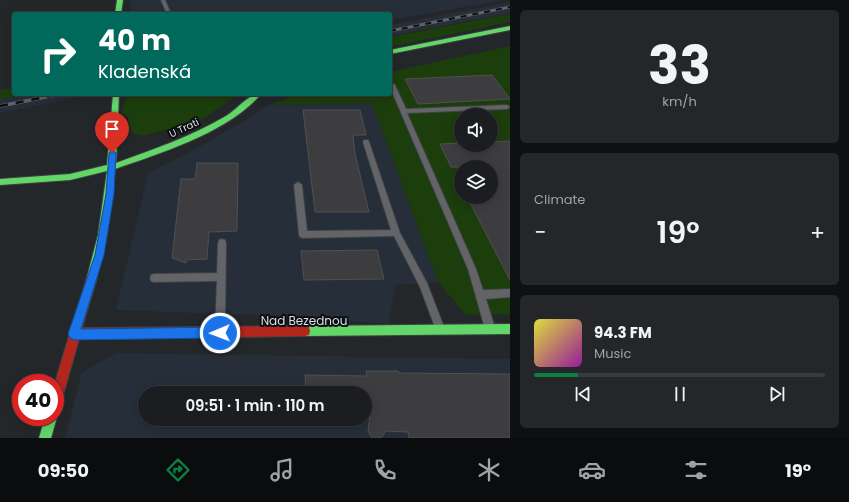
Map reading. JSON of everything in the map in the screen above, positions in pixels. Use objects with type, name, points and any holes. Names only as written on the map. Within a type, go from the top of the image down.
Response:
[{"type":"street","points":[[118,12],[120,0]]},
{"type":"street","points":[[392,52],[510,28]]},
{"type":"street","points":[[63,374],[99,255],[110,194],[116,96]]},
{"type":"street","name":"U Trati","points":[[0,182],[24,182],[70,176],[112,168],[180,143],[202,132],[230,117],[256,96]]},
{"type":"street","name":"Nad Bezednou","points":[[74,334],[441,331],[510,329]]},
{"type":"street","points":[[45,438],[48,426]]},
{"type":"lane","points":[[163,0],[168,12]]},
{"type":"lane","points":[[392,85],[472,269],[490,330]]},
{"type":"lane","points":[[404,111],[507,107]]},
{"type":"lane","points":[[366,142],[396,233],[424,286],[441,331]]},
{"type":"lane","points":[[298,185],[303,235],[396,233]]},
{"type":"lane","points":[[220,333],[222,243]]},
{"type":"lane","points":[[154,278],[221,277]]},
{"type":"lane","points":[[479,295],[510,293]]},
{"type":"shaded area","points":[[131,0],[503,0],[392,20],[392,12],[129,12]]},
{"type":"shaded area","points":[[510,2],[510,13],[392,36],[392,25]]},
{"type":"shaded area","points":[[17,96],[84,96],[0,113],[0,99]]},
{"type":"shaded area","points":[[372,103],[438,282],[395,285],[389,324],[276,316],[116,310],[148,173],[194,150],[241,123],[268,105]]},
{"type":"shaded area","points":[[116,353],[510,359],[510,438],[65,438],[82,373]]},
{"type":"green space","points":[[510,14],[510,22],[392,47],[392,37]]},
{"type":"green space","points":[[510,46],[510,314],[466,315],[438,282],[372,103],[268,105],[297,96],[392,96],[392,72]]},
{"type":"green space","points":[[12,87],[12,96],[17,96],[0,99],[0,90]]},
{"type":"green space","points":[[126,96],[236,96],[198,122],[142,136],[132,133],[127,115],[121,114]]},
{"type":"building","points":[[492,75],[510,99],[418,104],[405,79]]},
{"type":"building","points":[[303,110],[360,110],[366,135],[353,135],[355,154],[369,212],[315,212]]},
{"type":"building","points":[[510,141],[510,280],[471,204],[498,204],[498,160],[454,160],[454,167],[451,167],[440,144],[454,143],[454,152],[498,152],[498,142]]},
{"type":"building","points":[[197,163],[238,163],[237,231],[209,232],[207,259],[186,260],[186,263],[172,258],[181,179],[195,179]]},
{"type":"building","points":[[377,250],[384,279],[304,280],[301,251]]},
{"type":"building","points":[[366,371],[398,371],[399,373],[510,374],[510,438],[409,438],[408,432],[386,431],[381,438],[372,438],[368,431],[369,426],[372,426],[372,386],[306,386],[305,375],[367,376]]},
{"type":"railway","points":[[392,31],[510,7]]},
{"type":"railway","points":[[0,106],[51,96]]},
{"type":"traffic: fast","points":[[118,12],[120,0]]},
{"type":"traffic: fast","points":[[392,52],[510,28]]},
{"type":"traffic: fast","points":[[91,281],[106,211],[116,96]]},
{"type":"traffic: fast","points":[[0,182],[70,177],[112,167],[180,143],[230,117],[256,96]]},
{"type":"traffic: fast","points":[[305,331],[510,329]]},
{"type":"traffic: fast","points":[[45,438],[48,426]]},
{"type":"traffic: jam","points":[[63,374],[91,281]]},
{"type":"traffic: jam","points":[[74,334],[305,331]]},
{"type":"route","points":[[112,153],[110,194],[99,255],[74,334],[220,333]]}]
